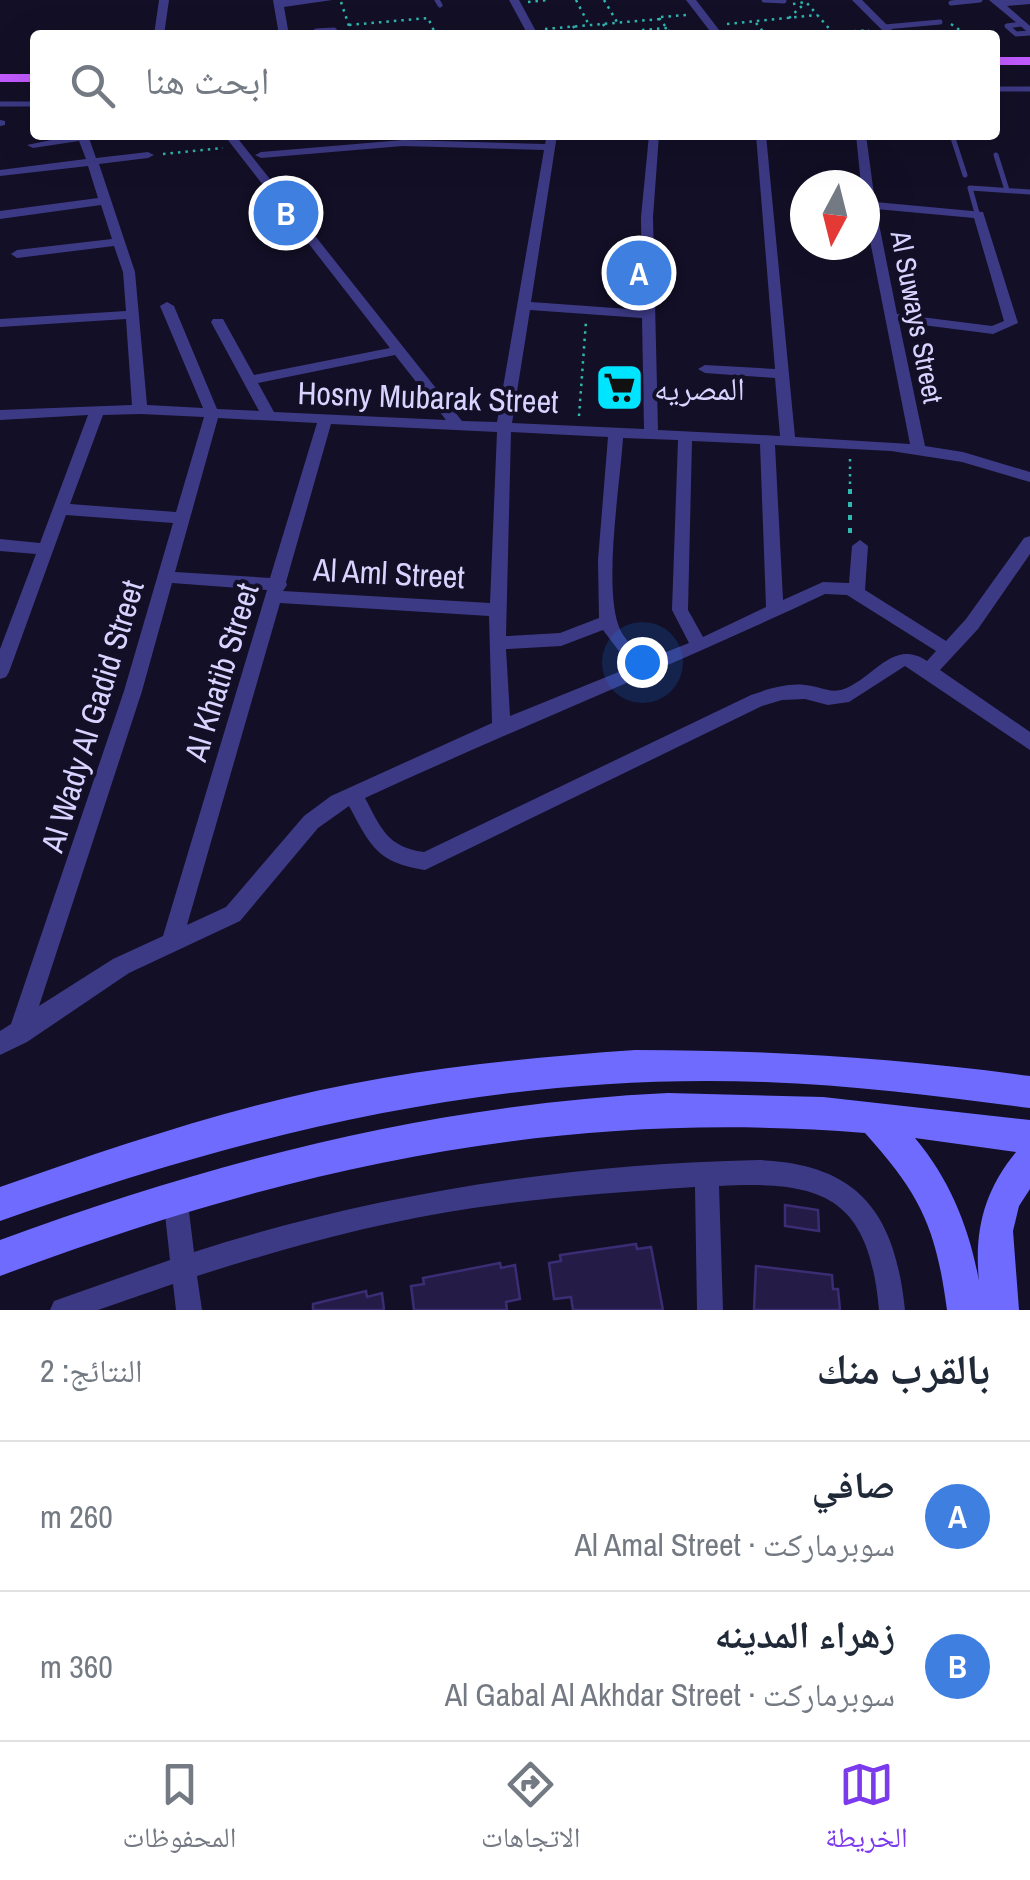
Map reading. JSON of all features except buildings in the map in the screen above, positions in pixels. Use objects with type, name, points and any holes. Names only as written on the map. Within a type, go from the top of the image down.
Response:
[{"type":"main road","points":[[1000,60],[1030,60]]},
{"type":"main road","points":[[0,66],[30,66]]},
{"type":"main road","points":[[1000,72],[1030,72]]},
{"type":"main road","points":[[0,78],[30,78]]},
{"type":"street","points":[[160,30],[164,0]]},
{"type":"street","points":[[283,30],[278,2],[326,0]]},
{"type":"street","points":[[514,0],[531,30]]},
{"type":"street","points":[[691,0],[714,30]]},
{"type":"street","points":[[857,0],[887,30]]},
{"type":"street","points":[[996,2],[1030,1]]},
{"type":"street","points":[[996,2],[1027,30]]},
{"type":"street","points":[[34,145],[61,140]]},
{"type":"street","points":[[84,140],[129,272],[140,410]]},
{"type":"street","points":[[651,435],[647,217],[654,140]]},
{"type":"street","points":[[761,140],[788,442]]},
{"type":"street","name":"Al Suways Street","points":[[862,140],[865,170]]},
{"type":"street","points":[[233,141],[458,425]]},
{"type":"street","points":[[261,156],[404,143],[551,141],[504,427],[497,643],[500,727]]},
{"type":"street","points":[[0,173],[148,156]]},
{"type":"street","points":[[0,215],[104,202]]},
{"type":"street","points":[[880,206],[976,213],[1011,323],[993,330],[893,317]]},
{"type":"street","points":[[17,254],[119,242]]},
{"type":"street","name":"Al Suways Street","points":[[880,256],[918,449]]},
{"type":"street","points":[[167,306],[212,413]]},
{"type":"street","points":[[525,306],[648,314]]},
{"type":"street","points":[[0,323],[134,314]]},
{"type":"street","points":[[218,322],[270,417]]},
{"type":"street","points":[[251,380],[399,350]]},
{"type":"street","points":[[705,369],[782,374]]},
{"type":"street","points":[[0,672],[8,631],[46,549],[98,409]]},
{"type":"street","name":"Hosny Mubarak Street","points":[[0,415],[140,410],[850,444],[964,457],[1030,477]]},
{"type":"street","name":"Al Wady Al Gadid Street","points":[[19,1034],[91,826],[212,413]]},
{"type":"street","name":"Al Khatib Street","points":[[172,942],[325,420]]},
{"type":"street","points":[[616,433],[606,594],[608,621],[618,643],[643,668]]},
{"type":"street","points":[[685,437],[680,610],[700,646]]},
{"type":"street","points":[[767,440],[775,612]]},
{"type":"street","points":[[61,509],[182,518]]},
{"type":"street","points":[[928,672],[1030,542]]},
{"type":"street","points":[[0,545],[46,549]]},
{"type":"street","points":[[856,593],[860,546]]},
{"type":"street","name":"Al Aml Street","points":[[167,577],[277,591],[498,610]]},
{"type":"street","points":[[0,1044],[121,966],[233,914],[312,822],[353,795],[500,727],[700,646],[823,588],[836,586],[856,593],[948,650]]},
{"type":"street","points":[[497,643],[561,639],[608,621]]},
{"type":"street","points":[[353,795],[384,850],[400,860],[425,861],[756,700],[782,693],[806,692],[828,698],[849,695],[902,660],[914,662],[1030,742]]},
{"type":"street","points":[[0,1204],[110,1164],[316,1106],[519,1072],[612,1064],[722,1062],[834,1067],[1030,1092]]},
{"type":"street","points":[[722,1062],[727,1110]]},
{"type":"street","points":[[0,1258],[174,1196],[324,1156],[436,1134],[617,1112],[727,1110],[874,1118],[1030,1137]]},
{"type":"street","points":[[874,1118],[916,1162],[946,1214],[956,1244],[966,1310]]},
{"type":"street","points":[[1001,1310],[993,1249],[995,1221],[1004,1196],[1030,1162]]},
{"type":"street","points":[[707,1175],[710,1310]]},
{"type":"street","points":[[64,1310],[184,1266],[404,1208],[604,1180],[788,1175],[811,1178],[833,1188],[854,1203],[871,1223],[882,1247],[892,1310]]},
{"type":"street","points":[[174,1196],[190,1310]]},
{"type":"lane","points":[[764,0],[784,1]]},
{"type":"lane","points":[[950,2],[980,0]]},
{"type":"lane","points":[[887,30],[940,22]]},
{"type":"lane","points":[[1000,89],[1030,89]]},
{"type":"lane","points":[[0,104],[30,104]]},
{"type":"lane","points":[[954,140],[965,174]]},
{"type":"lane","points":[[996,155],[1007,190]]},
{"type":"lane","points":[[976,213],[970,188],[1030,192]]},
{"type":"path","points":[[341,0],[347,30]]},
{"type":"path","points":[[576,0],[589,25]]},
{"type":"path","points":[[604,0],[617,22]]},
{"type":"path","points":[[773,2],[806,2],[830,30]]},
{"type":"path","points":[[789,18],[806,2]]},
{"type":"path","points":[[546,30],[701,14]]},
{"type":"path","points":[[714,30],[817,15]]},
{"type":"path","points":[[348,25],[428,18],[434,30]]},
{"type":"path","points":[[660,18],[667,28]]},
{"type":"path","points":[[636,21],[642,30],[667,28]]},
{"type":"path","points":[[754,22],[761,30]]},
{"type":"path","points":[[940,22],[961,30]]},
{"type":"path","points":[[603,24],[607,30]]},
{"type":"path","points":[[574,26],[576,30]]},
{"type":"path","points":[[148,156],[233,141]]},
{"type":"path","points":[[578,431],[587,310]]},
{"type":"path","points":[[850,444],[850,542],[860,546]]},
{"type":"place","name":"زهراء المدينه","points":[[286,213]]},
{"type":"place","name":"صافي","points":[[639,273]]},
{"type":"place","name":"المصريه","points":[[619,388]]}]
